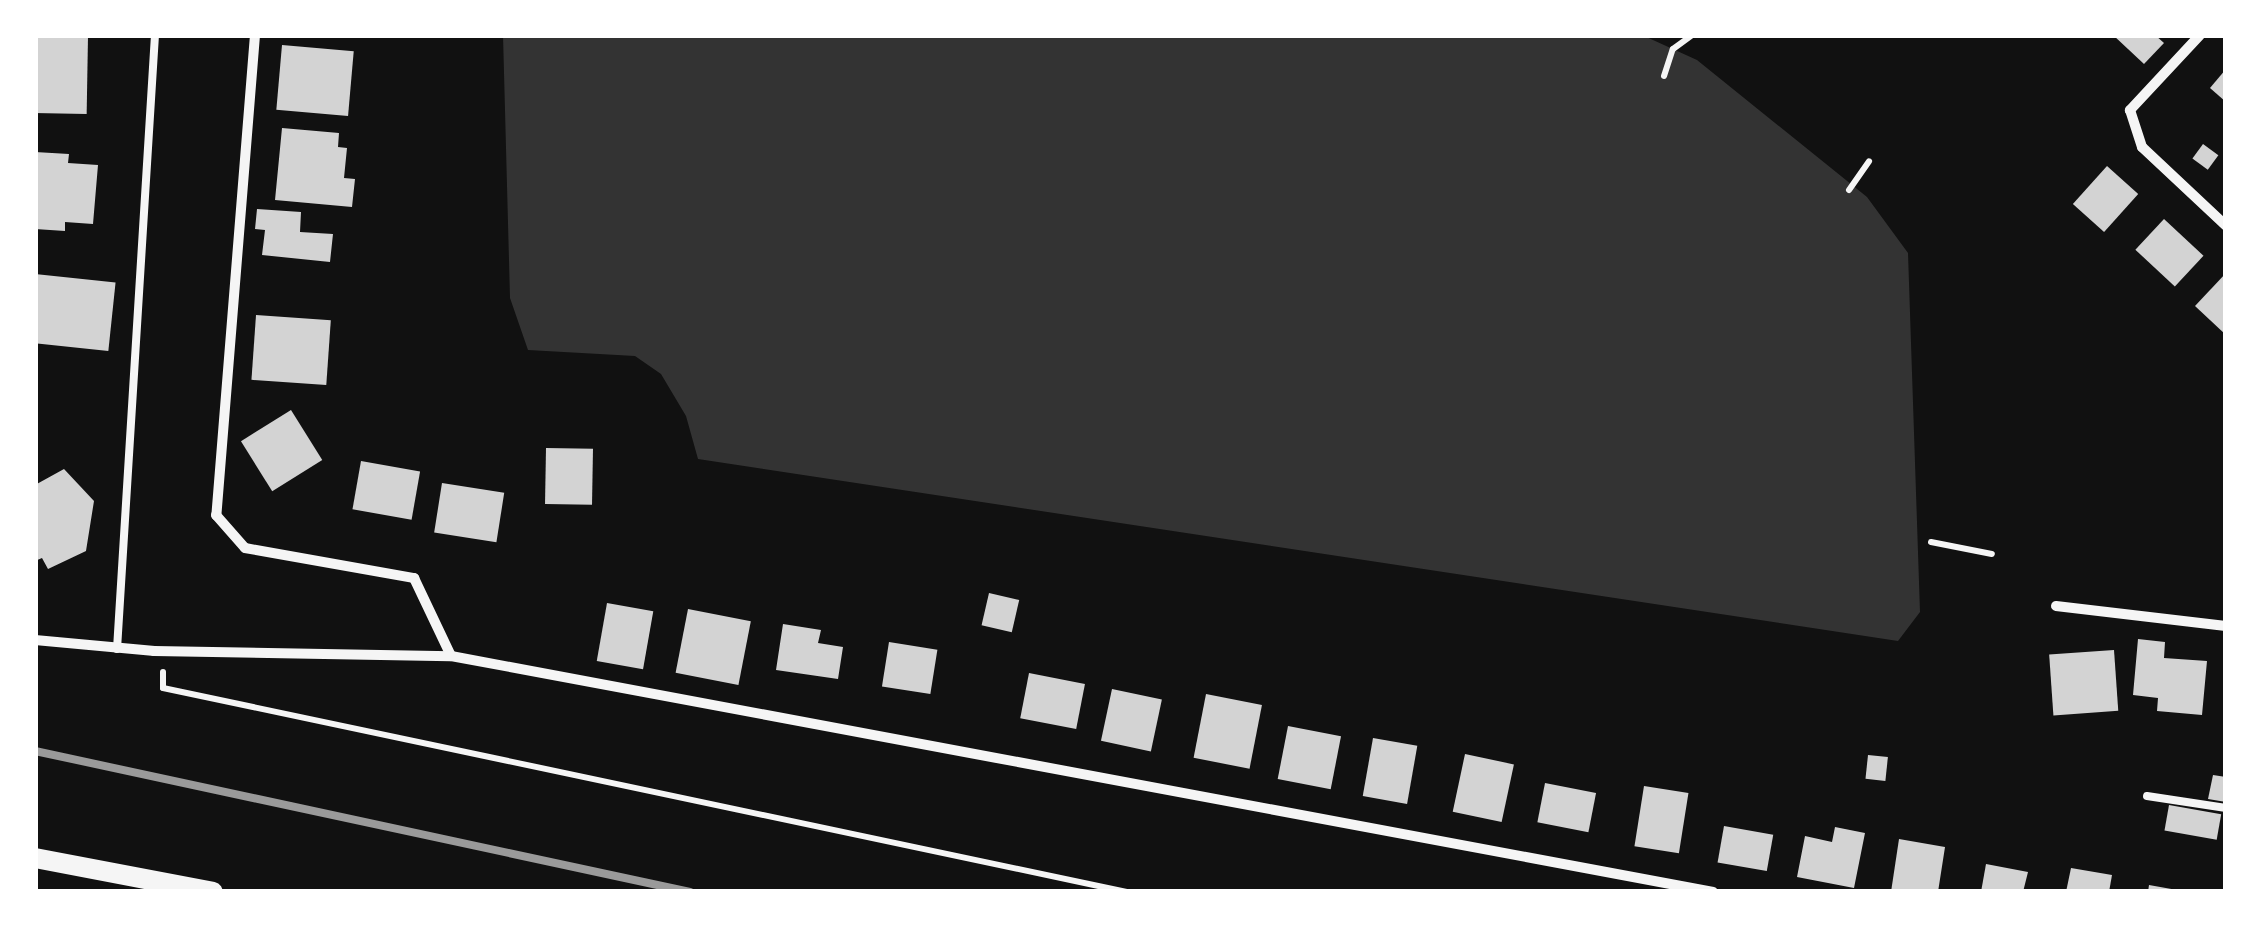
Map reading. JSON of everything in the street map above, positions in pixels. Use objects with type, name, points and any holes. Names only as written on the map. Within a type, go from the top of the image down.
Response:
[{"type":"main road","points":[[35,858],[213,892]]},
{"type":"street","points":[[255,35],[216,515],[245,548],[414,578],[451,656]]},
{"type":"street","points":[[2200,35],[2130,110],[2142,147],[2226,226]]},
{"type":"street","points":[[2056,606],[2226,626]]},
{"type":"street","points":[[35,640],[162,651],[451,656],[1713,892]]},
{"type":"lane","points":[[117,649],[155,35]]},
{"type":"lane","points":[[2146,796],[2226,808]]},
{"type":"path","points":[[1664,76],[1673,48],[1692,35]]},
{"type":"path","points":[[1849,190],[1869,161]]},
{"type":"path","points":[[1931,542],[1992,554]]},
{"type":"path","points":[[162,651],[163,688],[1128,892]]},
{"type":"shaded area","points":[[503,35],[1642,35],[1697,60],[1867,197],[1908,253],[1920,612],[1898,641],[698,459],[686,416],[661,374],[635,356],[528,350],[510,298]]},
{"type":"building","points":[[2113,35],[2155,35],[2164,43],[2144,64]]},
{"type":"building","points":[[35,36],[88,37],[87,114],[35,113]]},
{"type":"building","points":[[282,45],[354,51],[348,116],[276,110]]},
{"type":"building","points":[[2226,69],[2226,102],[2210,88]]},
{"type":"building","points":[[282,128],[339,133],[338,147],[347,148],[344,178],[355,179],[352,207],[275,200]]},
{"type":"building","points":[[2203,144],[2218,155],[2208,170],[2192,159]]},
{"type":"building","points":[[35,152],[69,154],[68,163],[98,165],[93,224],[65,222],[65,231],[35,229]]},
{"type":"building","points":[[2107,166],[2138,194],[2104,232],[2073,204]]},
{"type":"building","points":[[257,209],[301,212],[300,232],[333,234],[330,262],[262,255],[265,230],[255,229]]},
{"type":"building","points":[[2164,219],[2203,256],[2175,287],[2135,250]]},
{"type":"building","points":[[2226,273],[2226,335],[2195,306]]},
{"type":"building","points":[[35,274],[116,282],[108,351],[35,343]]},
{"type":"building","points":[[256,315],[331,320],[326,385],[251,380]]},
{"type":"building","points":[[291,410],[322,460],[272,491],[241,441]]},
{"type":"building","points":[[546,448],[593,449],[592,505],[545,504]]},
{"type":"building","points":[[361,461],[420,471],[412,520],[352,509]]},
{"type":"building","points":[[64,469],[94,501],[86,551],[48,569],[42,558],[35,561],[35,485]]},
{"type":"building","points":[[442,483],[504,493],[496,542],[434,532]]},
{"type":"building","points":[[989,593],[1019,600],[1012,632],[982,625]]},
{"type":"building","points":[[607,603],[653,611],[643,669],[597,661]]},
{"type":"building","points":[[688,609],[751,621],[738,685],[676,673]]},
{"type":"building","points":[[783,624],[821,630],[818,643],[843,647],[838,679],[776,670]]},
{"type":"building","points":[[2138,639],[2165,642],[2164,658],[2207,661],[2202,715],[2157,711],[2158,698],[2133,695]]},
{"type":"building","points":[[889,642],[937,650],[930,694],[882,686]]},
{"type":"building","points":[[2114,650],[2118,711],[2053,715],[2049,655]]},
{"type":"building","points":[[1029,673],[1085,684],[1076,729],[1020,718]]},
{"type":"building","points":[[1112,689],[1162,700],[1151,751],[1101,741]]},
{"type":"building","points":[[1206,694],[1262,705],[1250,769],[1194,758]]},
{"type":"building","points":[[1288,726],[1341,736],[1331,789],[1278,779]]},
{"type":"building","points":[[1373,738],[1417,746],[1407,804],[1363,796]]},
{"type":"building","points":[[1465,754],[1514,764],[1502,822],[1453,812]]},
{"type":"building","points":[[1868,755],[1888,757],[1885,781],[1865,779]]},
{"type":"building","points":[[2213,775],[2226,777],[2226,802],[2208,799]]},
{"type":"building","points":[[1545,783],[1596,793],[1588,832],[1537,822]]},
{"type":"building","points":[[1644,786],[1688,793],[1679,853],[1634,846]]},
{"type":"building","points":[[2169,805],[2221,814],[2217,840],[2164,831]]},
{"type":"building","points":[[1724,826],[1773,835],[1767,871],[1718,862]]},
{"type":"building","points":[[1835,827],[1865,833],[1854,888],[1797,877],[1805,836],[1832,842]]},
{"type":"building","points":[[1899,839],[1945,847],[1938,892],[1891,892]]},
{"type":"building","points":[[1986,864],[2028,872],[2023,892],[1981,892]]},
{"type":"building","points":[[2071,868],[2112,875],[2109,892],[2066,892]]},
{"type":"building","points":[[2149,885],[2177,890],[2177,892],[2148,892]]},
{"type":"railway","points":[[35,751],[690,892]]}]
